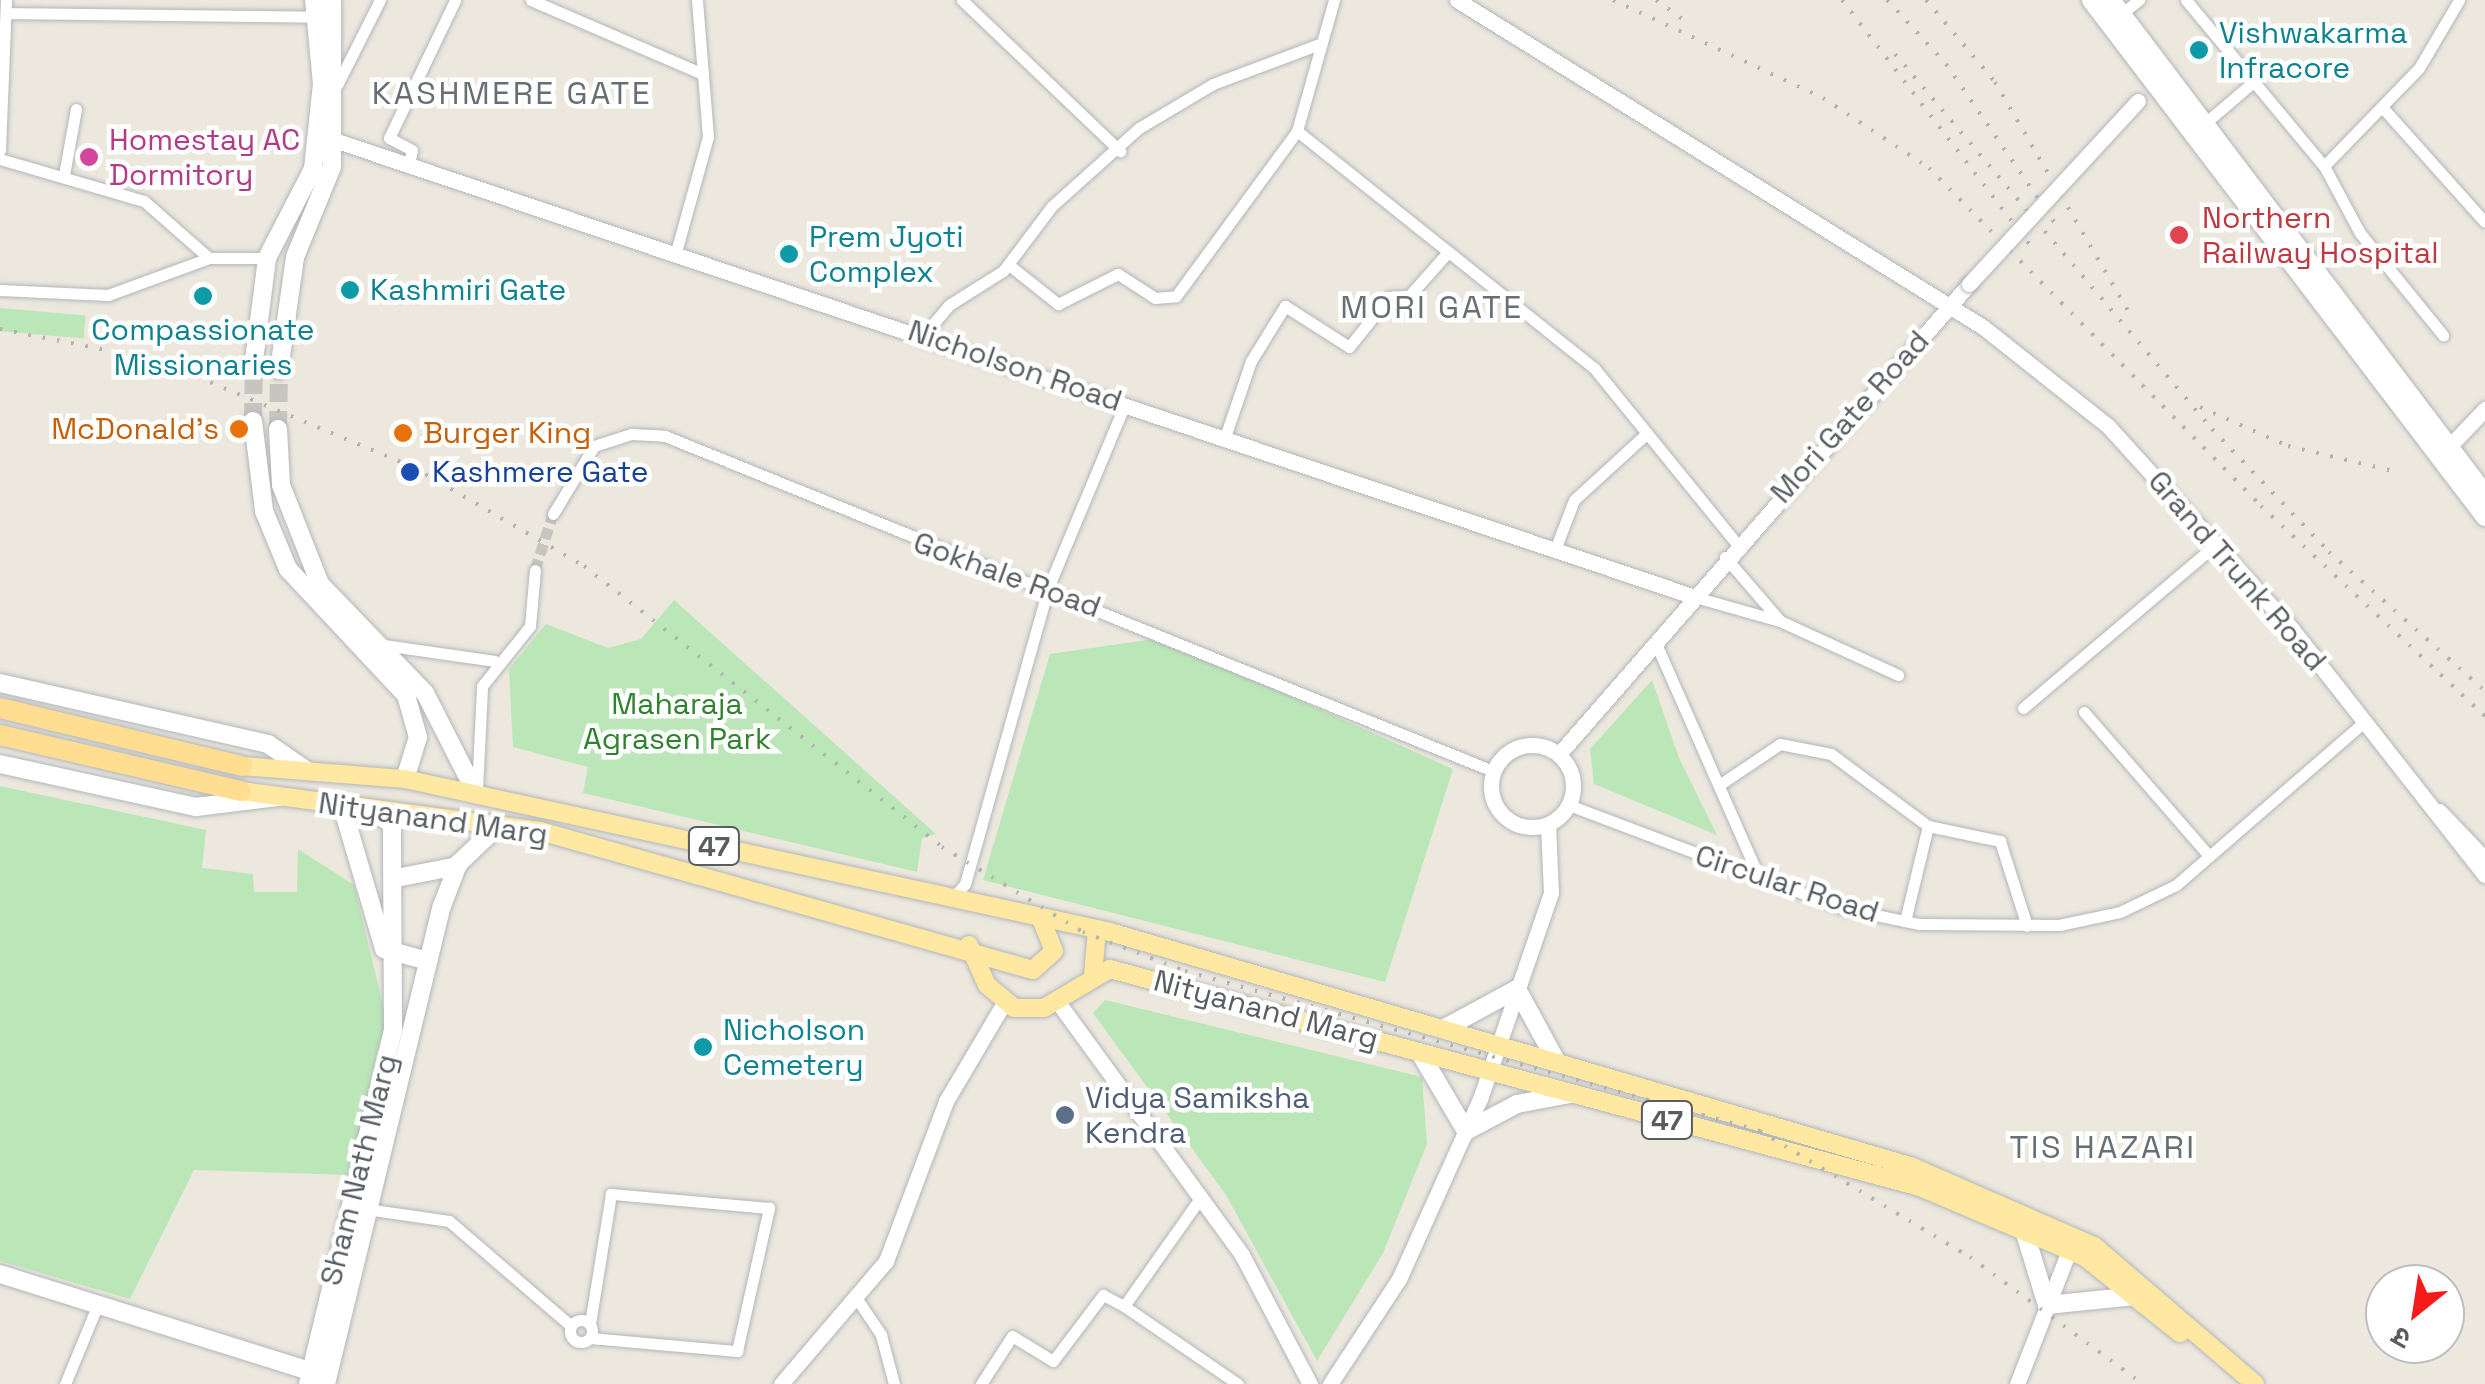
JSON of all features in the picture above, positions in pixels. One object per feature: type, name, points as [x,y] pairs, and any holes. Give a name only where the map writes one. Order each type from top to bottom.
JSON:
[{"type":"highway","points":[[0,708],[242,766]]},
{"type":"highway","points":[[0,735],[241,791]]},
{"type":"main road","points":[[279,370],[295,257],[323,204],[334,140],[337,85],[332,0]]},
{"type":"main road","points":[[2091,0],[2145,95],[2214,152],[2449,458],[2485,517]]},
{"type":"main road","points":[[2116,7],[2204,124],[2214,152]]},
{"type":"main road","points":[[254,360],[267,258],[313,169],[322,84],[314,8]]},
{"type":"main road","points":[[253,420],[264,512],[288,568],[406,695],[418,738],[405,778]]},
{"type":"main road","points":[[278,429],[281,486],[320,584],[384,644],[424,693],[477,795]]},
{"type":"main road","points":[[2449,458],[2485,494]]},
{"type":"main road","name":"Nityanand Marg","points":[[0,684],[268,744],[308,771]]},
{"type":"main road","name":"Nityanand Marg","points":[[0,764],[196,807],[280,797]]},
{"type":"main road","name":"Nityanand Marg","points":[[242,766],[405,778],[1097,929],[1214,967],[1499,1043],[1842,1146],[2072,1242],[2255,1384]]},
{"type":"main road","name":"Nityanand Marg","points":[[241,791],[498,825],[969,945],[1043,969],[1054,946],[1041,919]]},
{"type":"main road","points":[[342,806],[377,934],[394,954],[428,961]]},
{"type":"main road","name":"Sham Nath Marg","points":[[318,1379],[393,1030],[396,878],[392,824],[364,807]]},
{"type":"main road","points":[[396,878],[458,866],[498,825]]},
{"type":"main road","name":"Sham Nath Marg","points":[[318,1379],[366,1209],[428,961],[458,866]]},
{"type":"main road","points":[[969,945],[1004,1003],[1029,1010],[1057,1001],[1093,975],[1097,929]]},
{"type":"main road","points":[[1208,992],[1214,967]]},
{"type":"main road","name":"Nityanand Marg","points":[[1093,975],[1110,970],[1208,992],[1837,1164],[2072,1242],[2236,1384]]},
{"type":"main road","points":[[1444,1028],[1518,990],[1555,1059]]},
{"type":"main road","points":[[1420,1053],[1466,1131],[1518,1104],[1570,1094]]},
{"type":"main road","points":[[1810,1158],[1815,1138]]},
{"type":"main road","points":[[1837,1164],[1842,1146]]},
{"type":"main road","points":[[2023,1228],[2047,1304],[2135,1296]]},
{"type":"main road","points":[[0,1274],[318,1379]]},
{"type":"street","points":[[337,85],[380,0]]},
{"type":"street","points":[[409,165],[411,150],[388,138],[455,0]]},
{"type":"street","points":[[531,0],[703,74]]},
{"type":"street","points":[[676,252],[708,137],[697,0]]},
{"type":"street","points":[[962,0],[1120,151]]},
{"type":"street","points":[[1010,265],[1058,304],[1118,274],[1171,299],[1297,132],[1334,0]]},
{"type":"street","name":"Grand Trunk Road","points":[[1456,0],[1948,306],[2108,426],[2215,544],[2366,722],[2485,875]]},
{"type":"street","points":[[2116,7],[2139,0]]},
{"type":"street","points":[[2186,0],[2324,166],[2360,233],[2444,335]]},
{"type":"street","points":[[2324,166],[2424,62],[2459,0]]},
{"type":"street","points":[[0,150],[6,6],[314,8]]},
{"type":"street","points":[[923,336],[1010,265],[1052,206],[1120,151],[1139,128],[1212,84],[1322,44]]},
{"type":"street","name":"Mori Gate Road","points":[[1559,754],[1657,646],[1737,544],[1948,306],[2166,74]]},
{"type":"street","points":[[2204,124],[2252,83]]},
{"type":"street","points":[[2382,107],[2485,222]]},
{"type":"street","points":[[64,175],[76,109]]},
{"type":"street","points":[[1297,132],[1594,368],[1737,544]]},
{"type":"street","name":"Nicholson Road","points":[[334,140],[1556,547],[1695,597]]},
{"type":"street","points":[[0,159],[144,201],[209,258]]},
{"type":"street","points":[[1226,437],[1251,361],[1285,306],[1349,347],[1389,297],[1409,296],[1448,252]]},
{"type":"street","points":[[0,290],[108,295],[209,258],[267,258]]},
{"type":"street","points":[[951,900],[968,874],[1048,588],[1125,404]]},
{"type":"street","points":[[2449,458],[2485,409]]},
{"type":"street","points":[[2449,458],[2485,422]]},
{"type":"street","points":[[1556,547],[1574,500],[1647,433]]},
{"type":"street","name":"Gokhale Road","points":[[553,514],[594,446],[631,434],[665,436],[758,469],[862,523],[1048,588],[1493,771]]},
{"type":"street","points":[[2023,708],[2215,544]]},
{"type":"street","points":[[1725,558],[1780,621]]},
{"type":"street","points":[[477,795],[482,686],[495,661],[530,626],[534,570]]},
{"type":"street","points":[[1695,597],[1780,621],[1898,675]]},
{"type":"street","points":[[384,644],[495,661]]},
{"type":"street","points":[[1657,646],[1761,882]]},
{"type":"street","points":[[2084,712],[2209,856]]},
{"type":"street","name":"Circular Road","points":[[1569,805],[1761,882],[1905,921],[2027,926],[2120,912],[2209,856],[2366,722]]},
{"type":"street","points":[[1719,785],[1780,744],[1831,754],[1928,826],[2000,842],[2027,926]]},
{"type":"street","points":[[1522,746],[1559,754],[1573,778],[1569,805],[1548,824],[1504,816],[1493,771],[1522,746]]},
{"type":"street","points":[[2432,805],[2485,858]]},
{"type":"street","points":[[1330,1384],[1399,1278],[1490,1072],[1554,878],[1548,824]]},
{"type":"street","points":[[1905,921],[1928,826]]},
{"type":"street","points":[[1057,1001],[1202,1197],[1310,1384]]},
{"type":"street","points":[[781,1384],[859,1302],[886,1261],[946,1100],[1004,1003]]},
{"type":"street","points":[[366,1209],[449,1221],[571,1326],[577,1342],[590,1338],[736,1351],[770,1208],[611,1194],[590,1338]]},
{"type":"street","points":[[1124,1306],[1202,1197]]},
{"type":"street","points":[[2020,1383],[2072,1242]]},
{"type":"street","points":[[980,1384],[1012,1336],[1053,1361],[1102,1296],[1124,1306],[1238,1384]]},
{"type":"street","points":[[859,1302],[893,1378],[908,1384]]},
{"type":"street","points":[[65,1384],[98,1304]]},
{"type":"street","points":[[571,1326],[590,1324]]},
{"type":"green space","points":[[0,308],[86,315],[84,338],[0,331]]},
{"type":"green space","name":"Maharaja Agrasen Park","points":[[674,600],[936,834],[922,838],[917,872],[583,793],[588,767],[513,747],[509,669],[546,624],[608,648],[641,639]]},
{"type":"green space","points":[[1161,638],[1453,769],[1385,982],[983,880],[1050,654]]},
{"type":"green space","points":[[1652,680],[1679,758],[1717,835],[1594,784],[1590,749]]},
{"type":"green space","points":[[0,786],[206,830],[202,868],[253,874],[254,892],[297,892],[298,849],[354,885],[387,1021],[350,1175],[194,1170],[130,1299],[0,1261]]},
{"type":"green space","points":[[1105,1000],[1422,1077],[1427,1144],[1383,1253],[1317,1361],[1226,1195],[1093,1013]]},
{"type":"tunnel","points":[[253,421],[254,360]]},
{"type":"tunnel","points":[[278,429],[279,370]]},
{"type":"tunnel","points":[[535,570],[553,514]]},
{"type":"railway","points":[[1613,0],[1823,98],[1929,168],[2261,506],[2485,716]]},
{"type":"railway","points":[[1656,0],[1691,25]]},
{"type":"railway","points":[[1842,0],[2034,250]]},
{"type":"railway","points":[[1887,0],[1946,64],[2055,223]]},
{"type":"railway","points":[[1926,0],[1995,82],[2129,312]]},
{"type":"railway","points":[[1895,54],[2212,429],[2329,552],[2485,691]]},
{"type":"railway","points":[[0,329],[157,360],[413,467],[584,566],[942,847],[1083,932],[1185,971],[1760,1131],[1970,1257],[2143,1384]]},
{"type":"railway","points":[[2200,407],[2288,446],[2393,471]]},
{"type":"place","name":"Vishwakarma Infracore","points":[[2199,50]]},
{"type":"place","name":"Homestay AC Dormitory","points":[[89,157]]},
{"type":"place","name":"Northern Railway Hospital","points":[[2179,235]]},
{"type":"place","name":"Prem Jyoti Complex","points":[[789,254]]},
{"type":"place","name":"Kashmiri Gate","points":[[350,290]]},
{"type":"place","name":"Compassionate Missionaries","points":[[203,296]]},
{"type":"place","name":"McDonald's","points":[[239,429]]},
{"type":"place","name":"Burger King","points":[[403,433]]},
{"type":"place","name":"Kashmere Gate","points":[[410,472]]},
{"type":"place","name":"Nicholson Cemetery","points":[[703,1047]]},
{"type":"place","name":"Vidya Samiksha Kendra","points":[[1065,1115]]},
{"type":"district","name":"KASHMERE GATE","points":[[512,93]]},
{"type":"district","name":"MORI GATE","points":[[1432,307]]},
{"type":"district","name":"TIS HAZARI","points":[[2103,1147]]}]
